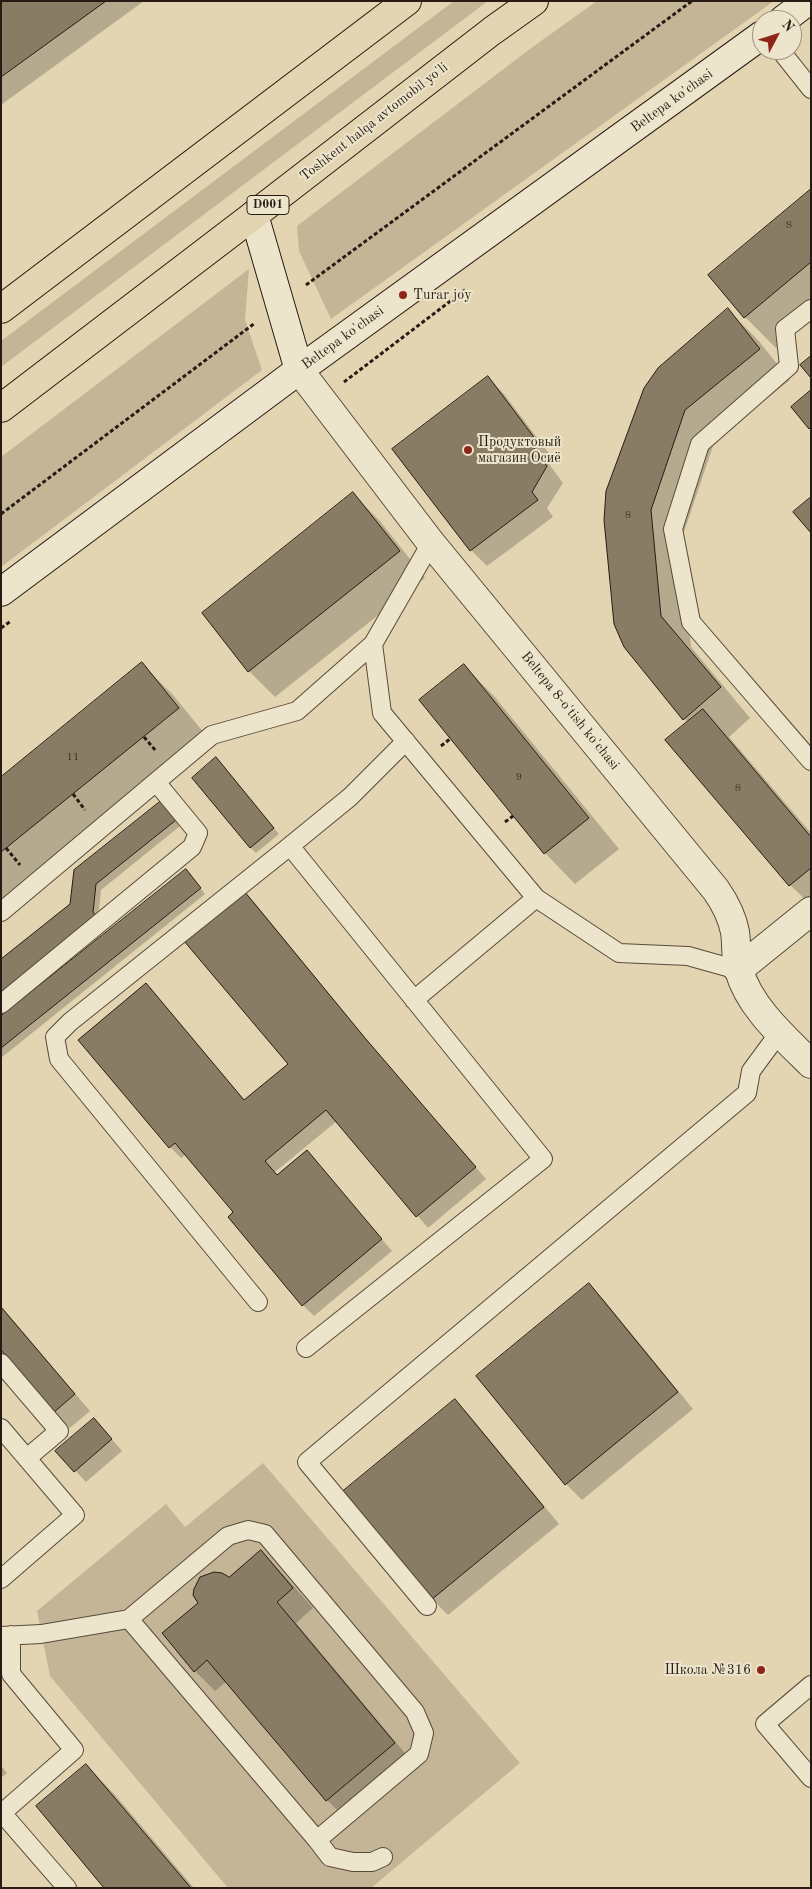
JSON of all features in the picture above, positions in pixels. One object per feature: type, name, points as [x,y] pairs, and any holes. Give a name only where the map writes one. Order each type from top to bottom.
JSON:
[{"type":"highway","points":[[4,303],[407,1]]},
{"type":"highway","name":"Toshkent halqa avtomobil yo'li","points":[[1,408],[484,36],[534,1]]},
{"type":"street","points":[[796,10],[808,1]]},
{"type":"street","name":"Beltepa ko'chasi","points":[[1,592],[299,370],[752,42]]},
{"type":"street","points":[[254,215],[299,370]]},
{"type":"street","name":"Beltepa 8-o'tish ko'chasi","points":[[299,370],[432,543],[716,890],[728,907],[735,931],[738,970],[748,994],[779,1033],[811,1064]]},
{"type":"street","points":[[738,970],[811,911]]},
{"type":"lane","points":[[788,60],[811,89]]},
{"type":"lane","points":[[811,308],[784,329],[789,366],[700,444],[672,529],[691,622],[811,761]]},
{"type":"lane","points":[[1,912],[212,734],[297,711],[373,644],[432,543]]},
{"type":"lane","points":[[373,644],[382,712],[536,898],[619,953],[688,956],[738,970]]},
{"type":"lane","points":[[258,1302],[59,1059],[54,1037],[70,1022],[350,797],[406,741]]},
{"type":"lane","points":[[1,1004],[192,848],[198,833],[156,782]]},
{"type":"lane","points":[[290,846],[543,1159],[306,1348]]},
{"type":"lane","points":[[414,1000],[536,898]]},
{"type":"lane","points":[[426,1606],[307,1462],[746,1093],[751,1071],[779,1033]]},
{"type":"lane","points":[[1,1363],[59,1431],[27,1458]]},
{"type":"lane","points":[[1,1428],[75,1515],[1,1579]]},
{"type":"lane","points":[[67,1888],[2,1813],[74,1750],[11,1674],[6,1636],[41,1634],[129,1618],[228,1536],[248,1530],[264,1534],[415,1712],[424,1733],[419,1754],[317,1840]]},
{"type":"lane","points":[[129,1618],[330,1857],[354,1862],[372,1862],[383,1857]]},
{"type":"lane","points":[[811,1685],[765,1724],[811,1778]]},
{"type":"path","points":[[312,281],[692,1]]},
{"type":"path","points":[[1,514],[248,328]]},
{"type":"shaded area","points":[[454,1],[488,1],[1,367],[1,341]]},
{"type":"shaded area","points":[[597,1],[774,1],[761,10],[752,10],[752,17],[331,319],[299,251],[297,226],[534,46]]},
{"type":"shaded area","points":[[249,269],[245,320],[262,370],[1,567],[1,457]]},
{"type":"shaded area","points":[[263,1463],[520,1763],[371,1888],[228,1888],[50,1676],[37,1611],[166,1504],[185,1527]]},
{"type":"building","points":[[1,1],[106,1],[1,77]]},
{"type":"building","points":[[811,189],[811,262],[744,318],[708,275]]},
{"type":"building","points":[[728,308],[760,349],[685,410],[651,510],[661,616],[721,687],[683,720],[624,647],[614,624],[604,520],[606,491],[644,388],[658,368]]},
{"type":"building","points":[[811,356],[811,378],[800,365]]},
{"type":"building","points":[[488,376],[539,444],[534,448],[547,466],[532,492],[538,500],[470,551],[392,449]]},
{"type":"building","points":[[811,390],[811,427],[809,429],[791,407]]},
{"type":"building","points":[[353,492],[400,551],[248,672],[202,613]]},
{"type":"building","points":[[811,497],[811,533],[793,512]]},
{"type":"building","points":[[142,662],[179,708],[1,852],[1,777]]},
{"type":"building","points":[[464,664],[589,818],[544,854],[419,700]]},
{"type":"building","points":[[703,709],[811,837],[811,868],[789,886],[665,740]]},
{"type":"building","points":[[216,757],[274,828],[250,848],[192,778]]},
{"type":"building","points":[[161,801],[176,820],[96,884],[93,912],[96,916],[1,992],[1,959],[70,904],[74,870]]},
{"type":"building","points":[[186,869],[201,888],[1,1048],[1,1016]]},
{"type":"building","points":[[244,891],[365,1038],[476,1167],[416,1217],[326,1110],[265,1161],[277,1175],[307,1150],[382,1239],[302,1306],[228,1217],[233,1212],[175,1143],[169,1148],[78,1040],[146,983],[244,1100],[288,1064],[184,941]]},
{"type":"building","points":[[589,1283],[678,1392],[565,1485],[476,1376]]},
{"type":"building","points":[[1,1307],[75,1394],[53,1413],[1,1350]]},
{"type":"building","points":[[455,1399],[544,1507],[431,1600],[342,1492]]},
{"type":"building","points":[[94,1418],[112,1439],[74,1472],[55,1451]]},
{"type":"building","points":[[261,1550],[293,1588],[277,1602],[395,1743],[326,1801],[207,1660],[194,1672],[162,1633],[198,1603],[193,1595],[200,1577],[214,1572],[222,1573],[229,1577]]},
{"type":"building","points":[[86,1764],[191,1888],[104,1888],[36,1806]]},
{"type":"place","name":"Turar joy","points":[[403,295]]},
{"type":"place","name":"Продуктовый магазин Осиё","points":[[468,450]]},
{"type":"place","name":"Школа №316","points":[[761,1670]]}]
